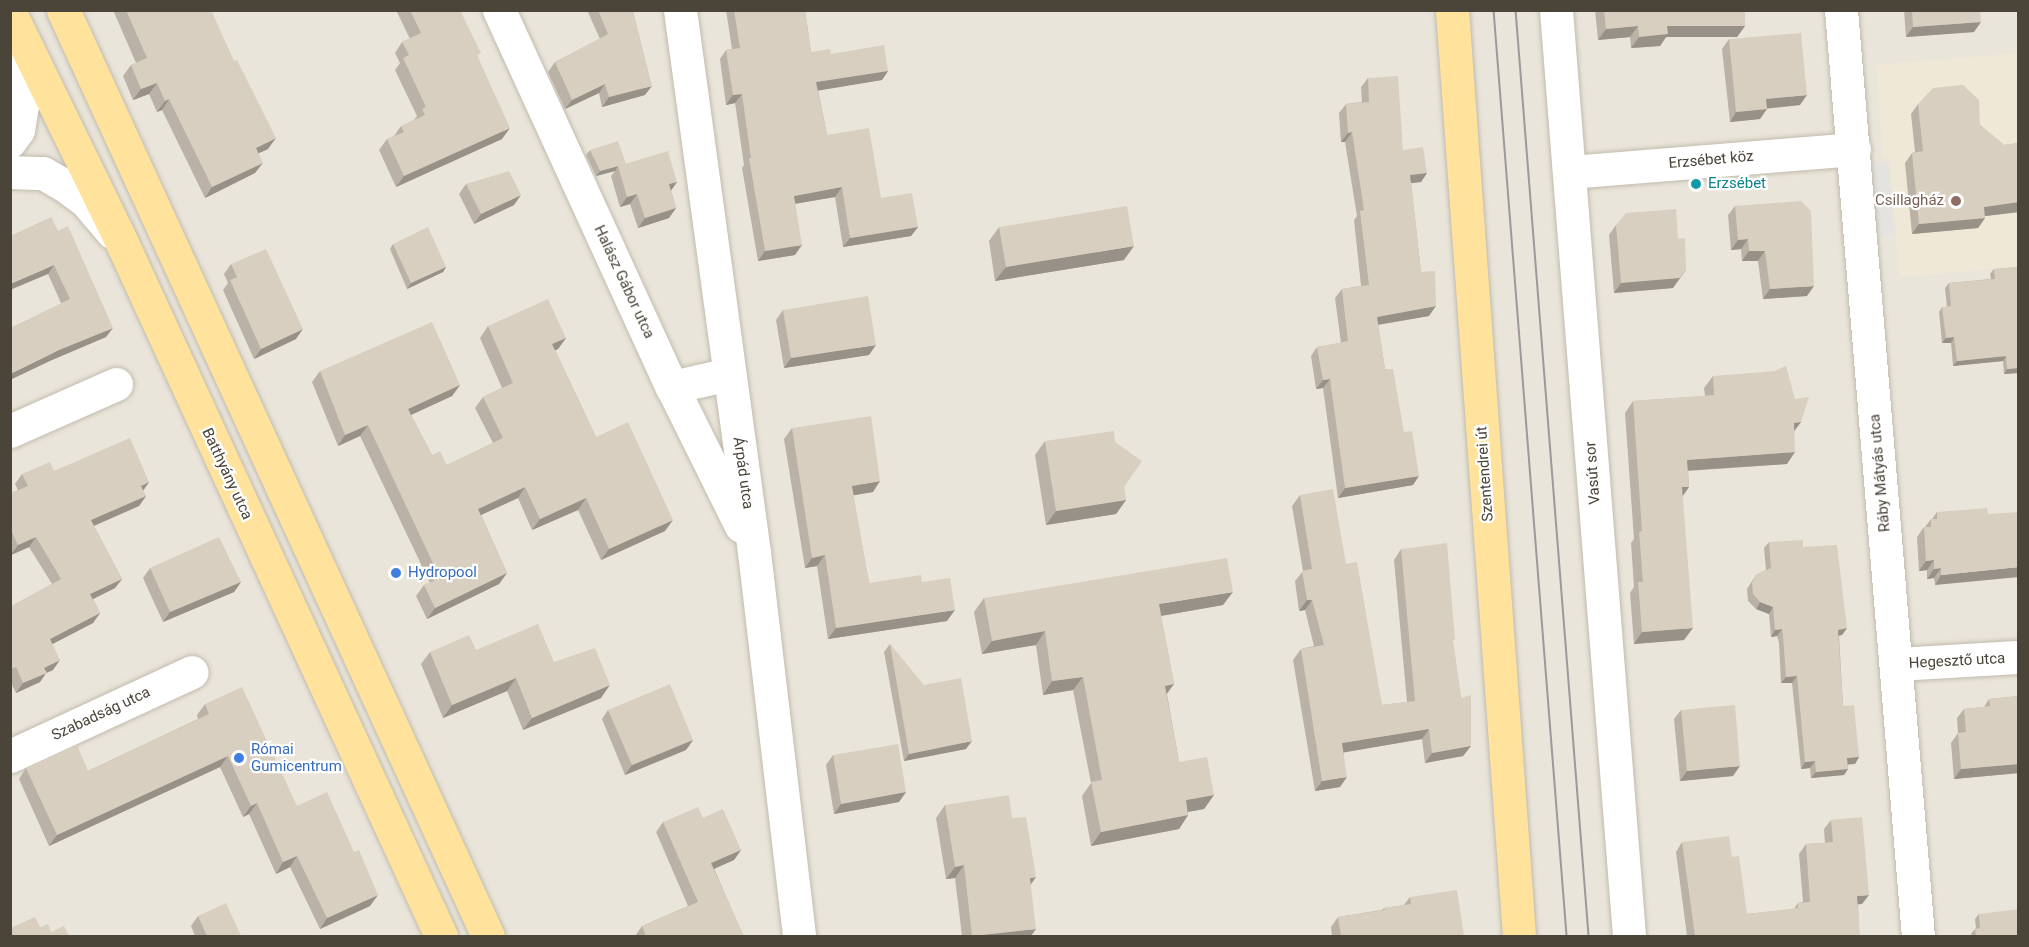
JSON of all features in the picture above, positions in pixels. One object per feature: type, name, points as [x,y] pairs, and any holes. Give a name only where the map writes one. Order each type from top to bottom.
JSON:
[{"type":"main road","points":[[63,10],[488,936]]},
{"type":"main road","name":"Szentendrei út","points":[[1452,10],[1519,936]]},
{"type":"main road","name":"Batthyány utca","points":[[10,13],[122,243],[441,936]]},
{"type":"street","name":"Halász Gábor utca","points":[[499,10],[672,387],[754,552]]},
{"type":"street","name":"Árpád utca","points":[[680,10],[754,552],[799,936]]},
{"type":"street","name":"Vasút sor","points":[[1556,10],[1629,936]]},
{"type":"street","name":"Ráby Mátyás utca","points":[[1841,10],[1918,936]]},
{"type":"street","points":[[10,59],[22,105],[18,130],[10,141]]},
{"type":"street","name":"Erzsébet köz","points":[[1569,172],[1854,148]]},
{"type":"street","points":[[10,172],[43,173],[63,185],[85,200],[122,243]]},
{"type":"street","points":[[672,387],[729,374]]},
{"type":"street","points":[[10,431],[116,384]]},
{"type":"street","name":"Hegesztő utca","points":[[1896,664],[2019,657]]},
{"type":"street","name":"Szabadság utca","points":[[10,756],[192,672]]},
{"type":"shaded area","points":[[11,11],[2018,11],[2018,936],[11,936]]},
{"type":"shaded area","name":"Csillagház","points":[[2018,53],[2018,267],[1899,277],[1890,158],[1883,159],[1876,65]]},
{"type":"shaded area","points":[[1888,163],[1894,234],[1876,236],[1870,164]]},
{"type":"building","points":[[126,10],[211,10],[234,61],[237,60],[276,138],[256,148],[263,163],[212,187],[169,99],[165,101],[157,83],[141,89],[131,65],[147,58]]},
{"type":"building","points":[[410,10],[460,10],[481,53],[477,55],[510,128],[404,176],[387,139],[404,132],[401,126],[425,115],[422,109],[426,107],[403,58],[409,55],[402,42],[421,33]]},
{"type":"building","points":[[598,10],[633,10],[652,86],[609,97],[605,84],[572,100],[555,62],[608,34]]},
{"type":"building","points":[[734,10],[805,10],[811,52],[830,49],[831,54],[884,45],[888,71],[816,82],[827,135],[869,128],[881,198],[912,193],[918,227],[850,238],[842,187],[794,196],[802,245],[765,251],[749,158],[751,158],[742,94],[733,95],[726,50],[740,48]]},
{"type":"building","points":[[1604,10],[1745,10],[1745,26],[1667,26],[1668,34],[1639,37],[1638,26],[1606,29]]},
{"type":"building","points":[[1912,10],[1980,10],[1981,22],[1913,27]]},
{"type":"building","points":[[1801,33],[1807,95],[1766,99],[1767,109],[1736,112],[1729,39]]},
{"type":"building","points":[[1398,76],[1403,150],[1423,147],[1427,173],[1410,175],[1421,272],[1435,271],[1436,306],[1377,317],[1385,369],[1393,369],[1404,432],[1412,431],[1419,476],[1345,488],[1330,379],[1323,380],[1317,347],[1348,341],[1342,289],[1369,285],[1360,211],[1364,210],[1352,132],[1348,133],[1346,104],[1369,102],[1368,78]]},
{"type":"building","points":[[1963,85],[1979,100],[1980,125],[2004,145],[2019,143],[2019,202],[1984,207],[1985,218],[1919,224],[1912,153],[1923,151],[1918,104],[1933,88]]},
{"type":"building","points":[[618,141],[626,164],[600,171],[590,150]]},
{"type":"building","points":[[668,151],[677,182],[669,184],[676,208],[645,218],[637,194],[627,197],[618,166]]},
{"type":"building","points":[[509,171],[521,195],[481,214],[466,184]]},
{"type":"building","points":[[1801,201],[1811,211],[1814,286],[1770,289],[1765,251],[1749,251],[1748,239],[1738,240],[1735,206]]},
{"type":"building","points":[[1127,206],[1134,246],[1006,267],[999,227]]},
{"type":"building","points":[[1676,209],[1678,239],[1685,238],[1686,270],[1680,278],[1621,283],[1616,225],[1626,213]]},
{"type":"building","points":[[51,217],[58,231],[68,226],[113,328],[59,350],[10,374],[10,328],[70,299],[54,265],[10,284],[10,236]]},
{"type":"building","points":[[428,227],[446,267],[411,283],[393,244]]},
{"type":"building","points":[[266,249],[303,329],[261,349],[230,280],[237,277],[231,264]]},
{"type":"building","points":[[2019,267],[2019,368],[2007,369],[2006,356],[1957,361],[1954,337],[1946,338],[1942,307],[1951,306],[1949,283],[1995,279],[1994,269]]},
{"type":"building","points":[[868,296],[876,345],[791,358],[783,310]]},
{"type":"building","points":[[548,299],[566,338],[552,344],[596,437],[628,422],[673,520],[609,549],[586,498],[540,519],[525,487],[478,509],[507,573],[435,608],[424,585],[440,578],[368,425],[345,435],[320,371],[432,322],[460,385],[408,409],[432,455],[440,451],[447,465],[503,438],[483,397],[513,383],[488,326]]},
{"type":"building","points":[[1786,366],[1795,399],[1809,397],[1801,422],[1794,423],[1795,452],[1687,460],[1689,487],[1682,487],[1693,628],[1642,632],[1638,582],[1643,582],[1639,532],[1642,531],[1633,401],[1714,395],[1713,376],[1775,371]]},
{"type":"building","points":[[871,416],[880,481],[852,486],[869,583],[921,575],[922,582],[950,578],[955,610],[836,628],[825,555],[812,558],[792,428]]},
{"type":"building","points":[[1114,431],[1115,442],[1142,461],[1124,487],[1126,500],[1056,511],[1045,441]]},
{"type":"building","points":[[130,438],[149,482],[141,486],[146,496],[91,520],[122,579],[90,594],[100,613],[50,639],[60,660],[44,668],[47,673],[23,683],[16,667],[10,669],[10,607],[61,579],[36,537],[18,545],[10,528],[10,494],[28,486],[22,474],[50,462],[54,471]]},
{"type":"building","points":[[1333,489],[1346,564],[1357,562],[1382,705],[1415,701],[1401,549],[1447,543],[1455,640],[1453,640],[1461,698],[1471,695],[1471,746],[1432,753],[1429,729],[1342,743],[1347,777],[1322,781],[1301,649],[1324,645],[1312,600],[1307,600],[1302,571],[1312,569],[1300,495]]},
{"type":"building","points":[[1987,508],[1988,514],[2019,512],[2019,567],[1941,575],[1941,568],[1934,569],[1934,560],[1926,561],[1924,527],[1931,527],[1931,519],[1937,519],[1937,512]]},
{"type":"building","points":[[219,537],[241,582],[170,612],[150,568]]},
{"type":"building","points":[[1803,540],[1803,547],[1837,545],[1847,628],[1838,630],[1843,706],[1854,705],[1859,757],[1847,758],[1848,769],[1816,772],[1815,761],[1805,762],[1797,676],[1786,677],[1782,629],[1775,630],[1773,607],[1760,602],[1753,594],[1752,583],[1756,575],[1771,568],[1769,542]]},
{"type":"building","points":[[1227,558],[1233,592],[1159,604],[1174,684],[1165,686],[1179,762],[1207,757],[1214,795],[1186,800],[1188,815],[1101,832],[1091,782],[1102,780],[1083,677],[1052,681],[1045,631],[992,641],[984,598]]},
{"type":"building","points":[[538,624],[554,662],[595,648],[610,685],[532,718],[516,678],[452,705],[430,652],[469,635],[476,650]]},
{"type":"building","points":[[890,644],[924,685],[961,678],[972,741],[909,754]]},
{"type":"building","points":[[670,684],[693,740],[632,765],[608,710]]},
{"type":"building","points":[[242,687],[297,806],[327,792],[354,852],[359,850],[378,895],[327,918],[297,856],[283,862],[257,803],[251,806],[228,756],[57,835],[26,768],[77,745],[88,771],[209,714],[205,704]]},
{"type":"building","points":[[2019,696],[2019,764],[1961,769],[1958,733],[1966,732],[1964,709],[1990,706],[1989,699]]},
{"type":"building","points":[[1735,705],[1740,766],[1687,771],[1681,710]]},
{"type":"building","points":[[898,744],[906,792],[841,804],[833,755]]},
{"type":"building","points":[[1009,795],[1012,818],[1026,817],[1036,877],[1030,878],[1036,929],[972,936],[964,865],[955,867],[945,805]]},
{"type":"building","points":[[698,807],[703,818],[723,809],[741,850],[711,863],[744,936],[646,936],[642,926],[698,902],[663,822]]},
{"type":"building","points":[[1862,817],[1869,895],[1857,896],[1860,936],[1695,936],[1682,842],[1729,836],[1732,857],[1739,856],[1747,914],[1798,908],[1798,903],[1810,902],[1806,844],[1833,842],[1831,820]]},
{"type":"building","points":[[1457,890],[1464,936],[1341,936],[1338,917],[1411,904],[1410,897]]},
{"type":"building","points":[[226,903],[241,936],[207,936],[198,916]]},
{"type":"building","points":[[2019,909],[2019,936],[1976,936],[1975,929],[1980,928],[1979,914]]},
{"type":"building","points":[[35,917],[40,927],[48,924],[51,932],[64,926],[69,936],[10,936],[10,928]]},
{"type":"tram line","points":[[1494,10],[1567,936]]},
{"type":"tram line","points":[[1516,10],[1589,936]]},
{"type":"place","name":"Erzsébet","points":[[1696,184]]},
{"type":"place","name":"Csillagház","points":[[1956,201]]},
{"type":"place","name":"Hydropool","points":[[396,573]]},
{"type":"place","name":"Római Gumicentrum","points":[[239,758]]}]
